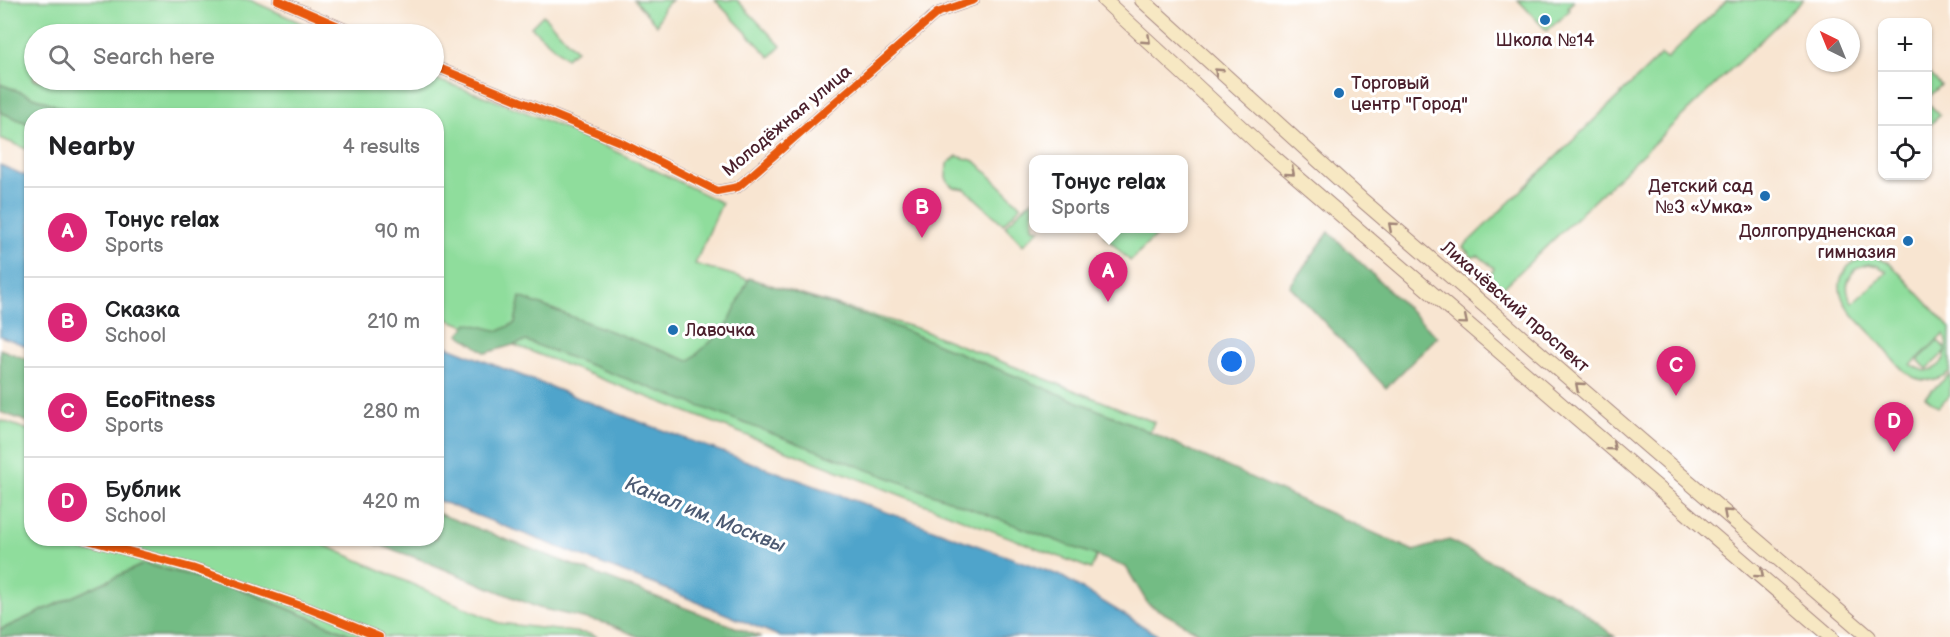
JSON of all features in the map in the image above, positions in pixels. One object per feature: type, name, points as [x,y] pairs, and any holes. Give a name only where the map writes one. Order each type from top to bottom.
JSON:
[{"type":"main road","points":[[1104,0],[1261,146],[1831,637]]},
{"type":"main road","name":"Лихачёвский проспект","points":[[1142,0],[1361,200],[1869,637]]},
{"type":"street","points":[[278,0],[334,24]]},
{"type":"street","name":"Молодёжная улица","points":[[444,70],[620,141],[717,191],[728,190],[738,187],[928,20],[955,0]]},
{"type":"street","name":"Молодёжная улица","points":[[947,8],[974,0]]},
{"type":"street","points":[[110,546],[192,568],[310,609],[379,637]]},
{"type":"green space","points":[[0,0],[250,0],[304,24],[24,24],[24,90],[444,90],[444,83],[508,105],[580,135],[722,203],[695,264],[919,329],[1154,422],[1091,569],[444,318],[444,108],[24,108],[24,148],[0,138]]},
{"type":"green space","points":[[634,0],[672,0],[663,8],[657,25]]},
{"type":"green space","points":[[715,0],[737,0],[781,46],[770,57]]},
{"type":"green space","name":"Школа №14","points":[[1518,0],[1574,1],[1568,7],[1570,10],[1547,31]]},
{"type":"green space","points":[[1727,0],[1803,0],[1501,290],[1489,278],[1494,268],[1479,256],[1472,257],[1463,247],[1661,55],[1666,59]]},
{"type":"green space","points":[[543,15],[576,50],[566,58],[531,27]]},
{"type":"green space","points":[[1932,76],[1941,85],[1932,94]]},
{"type":"green space","points":[[0,84],[63,108],[24,108],[24,122],[0,112]]},
{"type":"green space","points":[[1932,107],[1940,115],[1932,123]]},
{"type":"green space","points":[[957,156],[975,161],[1021,206],[1003,224],[965,189],[953,187],[948,182],[947,164]]},
{"type":"green space","points":[[1029,203],[1029,233],[1036,233],[1023,245],[1005,226]]},
{"type":"green space","points":[[1329,232],[1437,337],[1386,388],[1290,286]]},
{"type":"green space","points":[[1106,233],[1159,233],[1130,261],[1104,235]]},
{"type":"green space","points":[[1871,256],[1890,263],[1950,328],[1950,371],[1946,374],[1929,380],[1910,375],[1857,319],[1844,301],[1840,292],[1840,282],[1844,272],[1856,261]],"holes":[[[1868,264],[1878,266],[1887,272],[1853,303],[1849,297],[1847,285],[1849,279],[1861,266]],[[1944,334],[1946,352],[1937,367],[1925,371],[1911,365]]]},
{"type":"green space","points":[[749,278],[884,322],[1132,424],[1414,551],[1449,540],[1570,602],[1615,637],[1206,637],[1148,604],[1126,567],[526,341],[486,353],[459,334],[468,323],[499,331],[515,323],[520,297],[689,361],[726,328]]},
{"type":"green space","points":[[1938,341],[1947,350],[1927,369],[1918,360]]},
{"type":"green space","points":[[0,349],[24,358],[24,421],[0,412]]},
{"type":"green space","points":[[1950,374],[1950,396],[1938,407],[1925,397]]},
{"type":"green space","points":[[0,420],[24,429],[24,546],[327,546],[499,623],[590,634],[598,637],[357,637],[233,586],[144,564],[0,630]]},
{"type":"green space","points":[[444,516],[761,637],[639,637],[609,624],[539,608],[382,546],[444,546]]},
{"type":"green space","points":[[144,564],[232,586],[357,637],[0,637],[0,630]]},
{"type":"water","points":[[0,165],[24,175],[24,345],[0,336]]},
{"type":"water","name":"Канал им. Москвы","points":[[444,345],[632,419],[1061,576],[1161,637],[781,637],[656,585],[444,503]]},
{"type":"cycle path","points":[[278,0],[334,24]]},
{"type":"cycle path","points":[[444,70],[620,142],[717,191],[738,187],[937,13],[974,0]]},
{"type":"cycle path","points":[[110,546],[192,568],[310,609],[379,637]]},
{"type":"place","name":"Школа №14","points":[[1545,20]]},
{"type":"place","name":"Торговый центр \"Город\"","points":[[1339,93]]},
{"type":"place","name":"Детский сад №3 «Умка»","points":[[1765,196]]},
{"type":"place","name":"Сказка","points":[[922,238]]},
{"type":"place","name":"Долгопрудненская гимназия","points":[[1908,241]]},
{"type":"place","name":"Тонус relax","points":[[1108,302]]},
{"type":"place","name":"Лавочка","points":[[673,330]]},
{"type":"place","name":"EcoFitness","points":[[1676,396]]},
{"type":"place","name":"Бублик","points":[[1894,452]]}]
